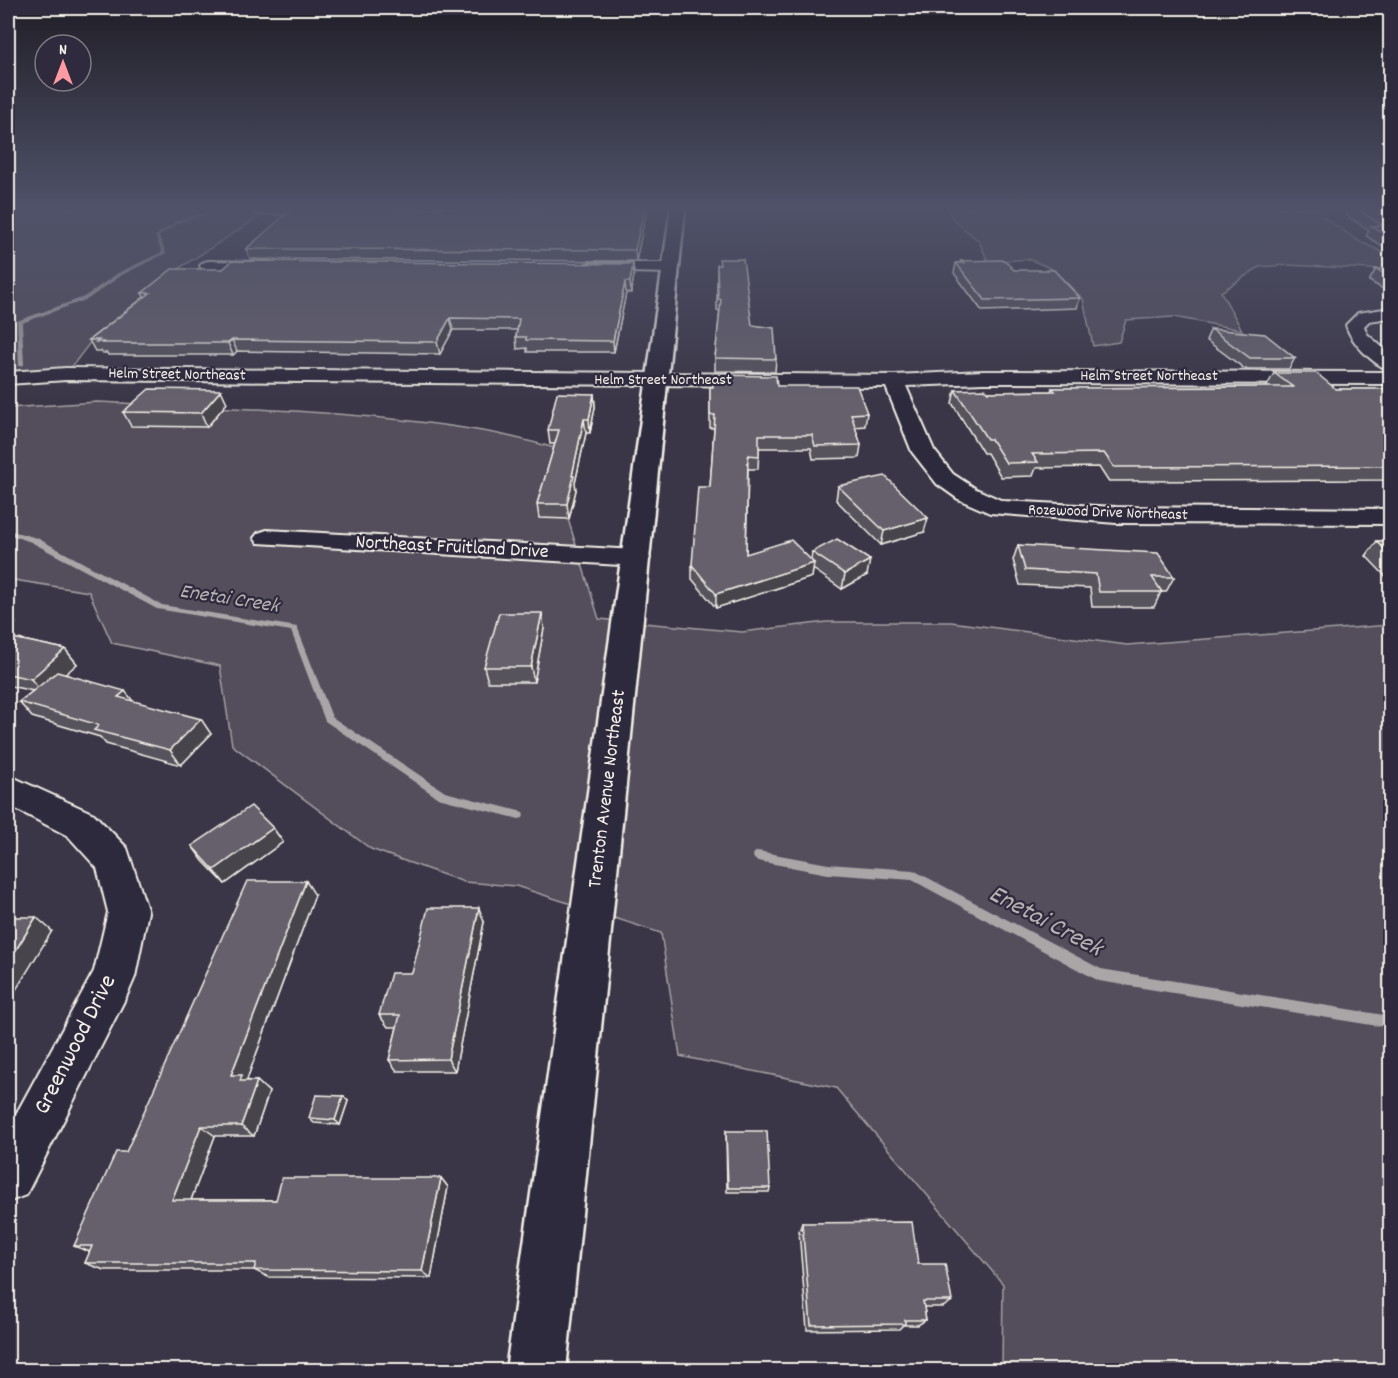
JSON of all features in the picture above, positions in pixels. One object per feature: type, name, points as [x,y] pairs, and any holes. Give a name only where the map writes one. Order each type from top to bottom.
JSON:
[{"type":"main road","name":"Trenton Avenue Northeast","points":[[536,1371],[670,272]]},
{"type":"street","points":[[1390,313],[1364,317],[1355,325],[1358,336],[1390,364]]},
{"type":"street","name":"Helm Street Northeast","points":[[8,378],[66,374],[894,381],[1005,377],[1390,378]]},
{"type":"street","name":"Rozewood Drive Northeast","points":[[894,381],[924,452],[945,478],[967,494],[999,508],[1116,515],[1390,518]]},
{"type":"street","name":"Northeast Fruitland Drive","points":[[267,538],[637,558]]},
{"type":"street","name":"Greenwood Drive","points":[[8,789],[81,825],[88,832],[114,860],[128,912],[114,977],[8,1177]]},
{"type":"shaded area","points":[[8,272],[175,272],[92,340],[66,374],[8,376]]},
{"type":"shaded area","points":[[1055,272],[1251,272],[1221,292],[1242,330],[1174,317],[1126,320],[1119,342],[1093,346],[1083,299]]},
{"type":"shaded area","points":[[97,402],[386,418],[492,433],[562,450],[558,487],[599,619],[742,632],[827,622],[951,622],[1127,645],[1390,625],[1390,1370],[1002,1370],[1003,1284],[836,1088],[680,1056],[661,933],[516,886],[464,882],[371,849],[232,745],[220,666],[112,643],[89,592],[8,579],[8,408]]},
{"type":"building","points":[[168,272],[632,272],[630,282],[625,282],[613,341],[526,340],[526,337],[516,337],[519,319],[450,318],[437,342],[232,340],[228,343],[102,343],[96,342],[99,340],[89,340],[150,293],[142,293]]},
{"type":"building","points":[[717,272],[745,272],[752,325],[774,328],[776,359],[715,358],[721,299],[718,299]]},
{"type":"building","points":[[963,272],[1056,272],[1080,298],[985,300]]},
{"type":"building","points":[[1211,329],[1265,334],[1295,358],[1250,358]]},
{"type":"building","points":[[1274,373],[1316,373],[1336,389],[1390,389],[1390,466],[1114,467],[1104,453],[1032,454],[1038,462],[1006,463],[991,439],[987,439],[955,390],[985,389],[988,392],[1055,391],[1052,388],[1293,387]]},
{"type":"building","points":[[714,375],[776,376],[777,386],[857,386],[867,413],[851,414],[861,445],[815,446],[812,435],[759,435],[759,456],[748,455],[746,554],[791,540],[814,563],[716,594],[692,565],[698,487],[710,487],[715,415],[710,415],[710,387],[713,387]]},
{"type":"building","points":[[149,389],[221,390],[201,413],[123,412]]},
{"type":"building","points":[[557,393],[594,394],[589,419],[584,419],[567,504],[537,504],[559,430],[548,430]]},
{"type":"building","points":[[885,476],[928,518],[884,531],[838,486]]},
{"type":"building","points":[[837,539],[870,560],[845,574],[812,552]]},
{"type":"building","points":[[1377,541],[1390,541],[1390,555]]},
{"type":"building","points":[[1018,545],[1158,553],[1174,577],[1152,577],[1162,592],[1099,592],[1096,574],[1025,570]]},
{"type":"building","points":[[499,613],[542,613],[531,667],[484,667]]},
{"type":"building","points":[[8,637],[65,649],[31,679],[8,674]]},
{"type":"building","points":[[57,672],[125,691],[118,697],[201,719],[170,750],[94,730],[99,725],[19,702]]},
{"type":"building","points":[[251,806],[273,828],[214,870],[192,846]]},
{"type":"building","points":[[247,881],[306,881],[231,1075],[242,1075],[240,1081],[257,1081],[241,1126],[201,1126],[172,1200],[276,1200],[282,1178],[441,1178],[422,1271],[254,1270],[256,1263],[85,1263],[92,1246],[74,1246],[116,1152],[126,1152]]},
{"type":"building","points":[[428,908],[479,908],[448,1059],[389,1060],[400,1015],[379,1015],[391,973],[412,973]]},
{"type":"building","points":[[8,917],[36,917],[8,963]]},
{"type":"building","points":[[316,1095],[343,1096],[335,1120],[309,1118]]},
{"type":"building","points":[[726,1131],[767,1131],[770,1188],[728,1188]]},
{"type":"building","points":[[912,1222],[918,1264],[945,1264],[952,1301],[923,1301],[926,1320],[905,1320],[905,1324],[811,1325],[802,1223]]},
{"type":"waterway","name":"Enetai Creek","points":[[21,365],[19,322],[86,298],[123,272]]},
{"type":"waterway","name":"Enetai Creek","points":[[8,532],[34,540],[160,607],[294,629],[328,719],[442,795],[519,815]]},
{"type":"waterway","name":"Enetai Creek","points":[[758,856],[828,869],[913,875],[1099,975],[1390,1022]]}]
